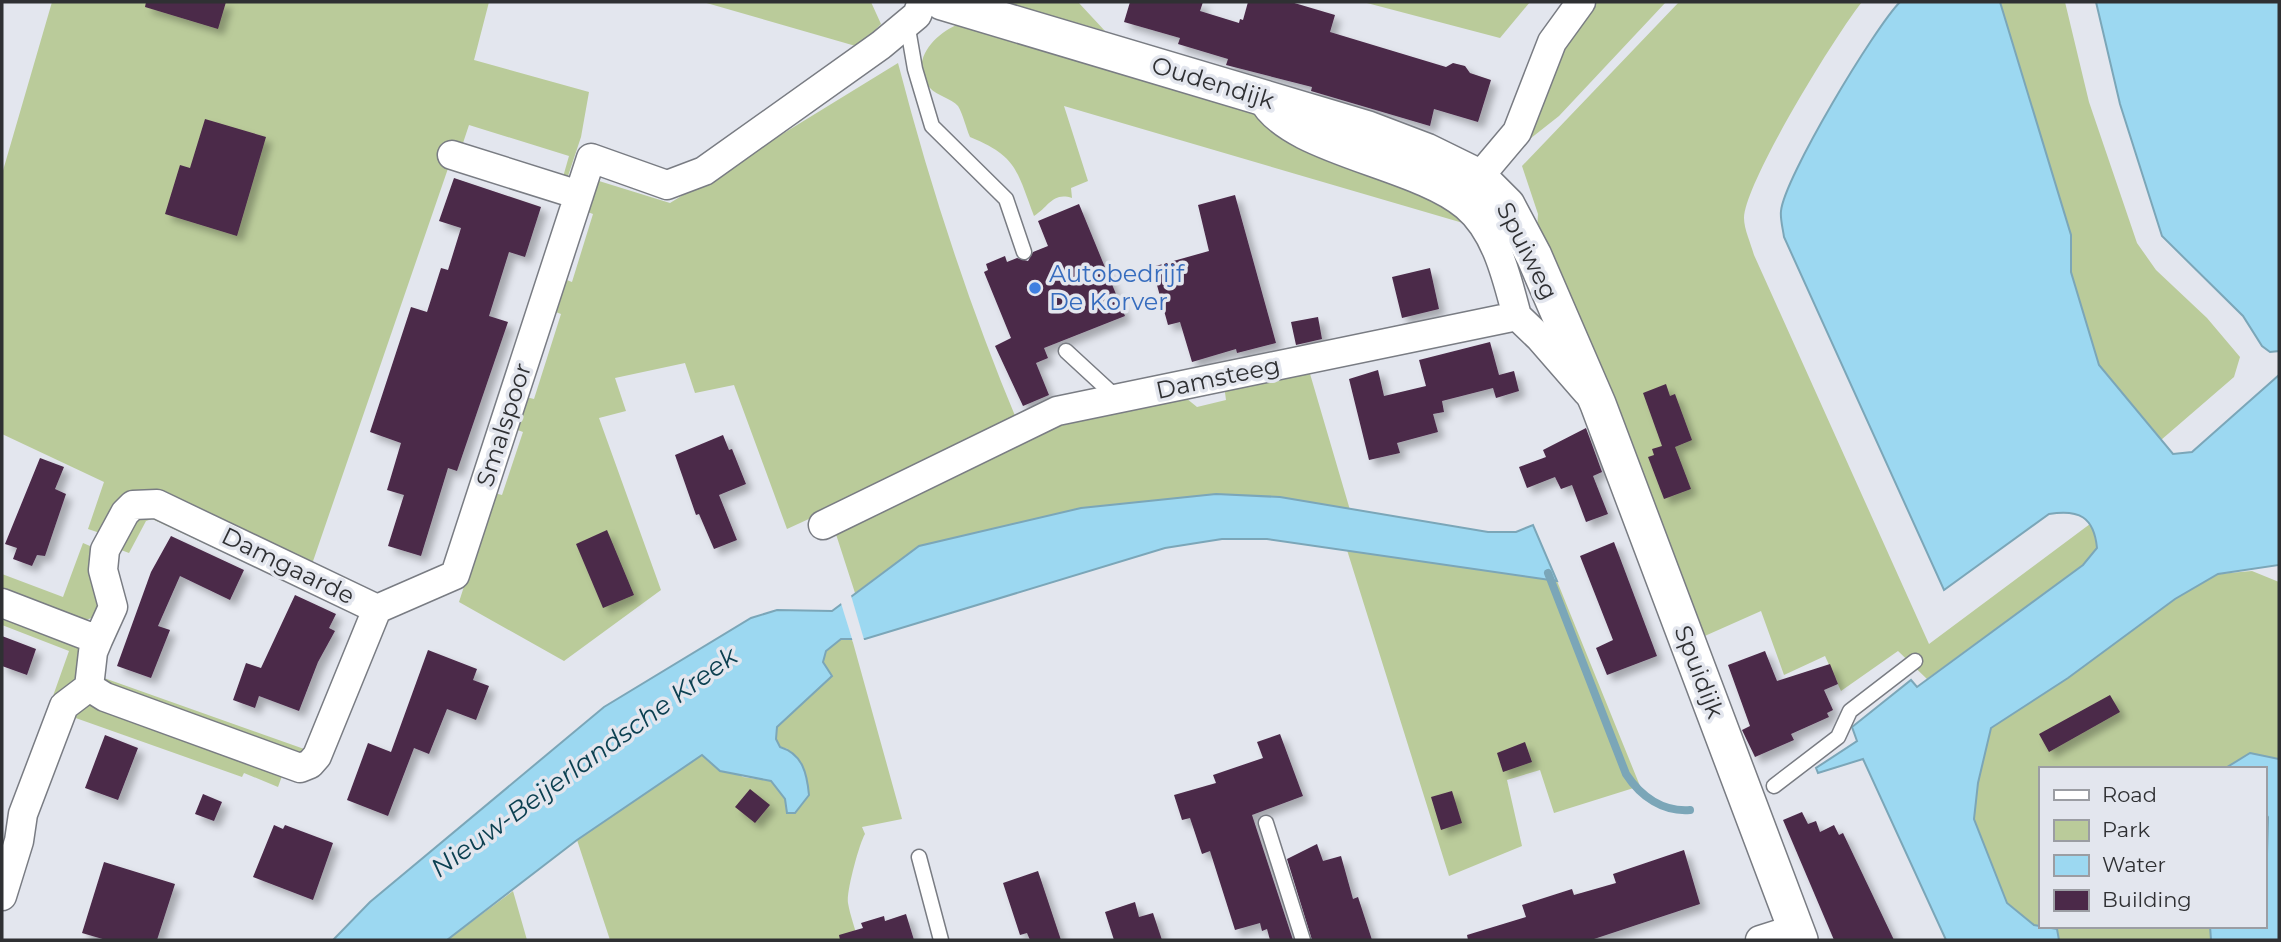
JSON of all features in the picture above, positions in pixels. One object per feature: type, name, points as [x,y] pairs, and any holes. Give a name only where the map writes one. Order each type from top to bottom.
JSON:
[{"type":"street","name":"Oudendijk","points":[[942,2],[1368,129],[1426,151],[1479,177]]},
{"type":"street","name":"Spuiweg","points":[[1581,2],[1552,42],[1517,132],[1479,177],[1507,205],[1534,256],[1598,404]]},
{"type":"street","name":"Smalspoor","points":[[377,609],[455,575],[591,158],[667,185],[704,171],[914,13]]},
{"type":"street","points":[[1261,97],[1267,110],[1293,129],[1438,187],[1467,207],[1484,228],[1503,265],[1517,316],[1541,338],[1598,404]]},
{"type":"street","points":[[452,155],[579,195]]},
{"type":"street","name":"Damsteeg","points":[[823,525],[1057,411],[1517,316]]},
{"type":"street","name":"Spuidijk","points":[[1598,404],[1798,935]]},
{"type":"street","name":"Damgaarde","points":[[89,687],[105,697],[300,768],[310,764],[317,756],[377,609],[158,504],[144,502],[133,505],[125,513],[105,550],[103,570],[113,607],[98,640]]},
{"type":"street","points":[[2,603],[98,640],[93,652],[89,687],[64,706],[23,814],[19,841],[2,896]]},
{"type":"street","points":[[1760,940],[1798,935]]},
{"type":"lane","points":[[914,13],[915,69],[932,126],[1006,199],[1024,252]]},
{"type":"lane","points":[[1066,351],[1116,398]]},
{"type":"lane","points":[[1773,786],[1838,737],[1850,711],[1915,661]]},
{"type":"lane","points":[[1266,823],[1303,940]]},
{"type":"lane","points":[[919,857],[941,940]]},
{"type":"green space","points":[[52,2],[489,2],[474,60],[589,92],[581,137],[567,179],[563,177],[569,156],[469,125],[460,152],[454,151],[311,567],[166,499],[103,534],[88,529],[104,482],[2,434],[2,174]]},
{"type":"green space","points":[[703,2],[871,2],[881,24],[859,47]]},
{"type":"green space","points":[[1005,2],[1078,2],[1105,31]]},
{"type":"green space","points":[[1363,2],[1530,2],[1500,38]]},
{"type":"green space","points":[[1592,2],[1666,2],[1559,116],[1526,142],[1543,82]]},
{"type":"green space","points":[[1679,2],[1862,2],[1833,44],[1775,142],[1748,200],[1744,222],[1754,255],[1929,644],[2090,524],[2095,532],[2097,548],[2083,565],[1927,679],[1898,651],[1841,691],[1825,656],[1784,675],[1761,611],[1698,639],[1537,231],[1538,214],[1522,166]]},
{"type":"green space","points":[[2000,2],[2065,2],[2089,102],[2137,243],[2156,270],[2207,318],[2240,357],[2234,377],[2161,440],[2099,365],[2071,272],[2071,235]]},
{"type":"green space","points":[[959,24],[1222,96],[1450,206],[1463,223],[1064,106],[1088,181],[1071,188],[1072,198],[1055,199],[1034,216],[1019,176],[1006,158],[970,137],[958,106],[933,91],[924,78],[923,58],[927,49],[942,34]]},
{"type":"green space","points":[[898,63],[923,155],[952,245],[983,335],[1018,423],[787,529],[734,385],[695,393],[685,363],[615,378],[626,411],[599,418],[661,590],[564,661],[459,602],[494,493],[502,495],[523,432],[515,429],[526,397],[534,399],[561,314],[553,311],[564,279],[572,282],[593,214],[585,211],[599,181],[670,203]]},
{"type":"green space","points":[[1308,367],[1350,510],[1280,497],[919,546],[855,593],[833,525],[1066,416],[1181,394],[1197,407],[1226,400],[1224,385]]},
{"type":"green space","points":[[145,513],[297,580],[295,586],[152,519],[146,521],[129,553],[121,550],[138,517]]},
{"type":"green space","points":[[83,543],[97,549],[100,601],[97,616],[83,621],[2,589],[2,574],[63,597]]},
{"type":"green space","points":[[1347,550],[1557,581],[1640,786],[1554,813],[1540,770],[1507,780],[1522,846],[1449,876]]},
{"type":"green space","points":[[2252,571],[2279,582],[2279,759],[2250,753],[2227,767],[2039,767],[2039,926],[2034,925],[2007,903],[1974,818],[1978,783],[1991,728],[2068,678],[2175,599],[2218,574]]},
{"type":"green space","points":[[2,614],[77,644],[81,654],[79,678],[58,696],[53,696],[69,651],[2,625]]},
{"type":"green space","points":[[841,639],[852,639],[902,819],[862,827],[865,834],[853,869],[848,898],[858,940],[610,940],[577,840],[702,755],[743,777],[771,781],[785,799],[785,809],[788,749],[780,747],[776,739],[777,727],[823,663],[826,651]]},
{"type":"green space","points":[[104,678],[307,750],[297,755],[105,683]]},
{"type":"green space","points":[[86,702],[282,776],[278,787],[244,773],[242,777],[70,716]]},
{"type":"green space","points":[[513,891],[527,940],[447,940]]},
{"type":"green space","points":[[2052,928],[2210,928],[2211,940],[2059,940],[2057,929]]},
{"type":"water","points":[[1900,2],[2000,2],[2071,235],[2071,272],[2099,365],[2173,454],[2192,452],[2279,375],[2279,565],[2218,574],[2175,599],[2068,678],[1991,728],[1978,783],[1974,819],[2007,903],[2039,928],[2057,929],[2059,940],[1946,940],[1863,759],[1818,773],[1816,768],[1857,741],[1852,727],[1911,680],[1917,687],[2083,565],[2097,548],[2092,529],[2083,518],[2069,513],[2049,514],[1944,590],[1784,237],[1781,211],[1797,168],[1852,70]]},
{"type":"water","points":[[2096,2],[2279,2],[2279,351],[2270,352],[2262,346],[2243,316],[2162,236],[2120,104]]},
{"type":"water","points":[[1216,494],[1280,497],[1488,532],[1516,532],[1533,525],[1557,581],[1267,539],[1222,539],[1165,548],[865,639],[841,639],[826,651],[823,662],[832,676],[777,727],[776,739],[780,747],[794,754],[799,760],[807,780],[809,795],[795,813],[787,813],[785,799],[771,781],[720,771],[702,755],[577,840],[447,940],[333,940],[370,902],[604,707],[751,618],[777,610],[832,611],[919,546],[1081,508]]},
{"type":"water","points":[[2250,753],[2279,759],[2279,940],[2211,940],[2210,928],[2267,928],[2267,767],[2227,767]]},
{"type":"pier","points":[[850,592],[865,643],[853,642],[840,600]]},
{"type":"building","points":[[146,2],[226,2],[218,29],[145,7]]},
{"type":"building","points":[[1130,2],[1203,2],[1200,11],[1239,23],[1240,19],[1243,20],[1248,2],[1291,2],[1335,15],[1330,32],[1446,67],[1453,63],[1465,66],[1470,73],[1491,80],[1478,122],[1434,109],[1430,126],[1311,91],[1312,87],[1226,65],[1228,59],[1178,44],[1180,38],[1124,22]]},
{"type":"building","points":[[205,119],[266,137],[237,236],[165,214],[180,165],[190,168]]},
{"type":"building","points":[[454,178],[541,207],[525,257],[509,252],[489,316],[508,322],[457,471],[448,468],[421,556],[388,546],[404,495],[387,490],[401,443],[370,432],[411,307],[427,312],[441,268],[448,270],[461,228],[439,221]]},
{"type":"building","points":[[1235,195],[1276,343],[1237,353],[1236,349],[1192,362],[1180,322],[1168,325],[1152,267],[1209,251],[1198,205]]},
{"type":"building","points":[[1079,204],[1125,316],[1044,348],[1048,358],[1036,363],[1049,395],[1023,406],[995,346],[1011,338],[984,272],[988,270],[986,264],[1005,256],[1007,262],[1017,258],[1028,261],[1033,252],[1048,246],[1038,221]]},
{"type":"building","points":[[1430,268],[1439,309],[1402,318],[1392,277]]},
{"type":"building","points":[[1318,317],[1322,339],[1296,345],[1291,322]]},
{"type":"building","points":[[1490,342],[1499,375],[1514,371],[1519,391],[1496,398],[1493,388],[1442,401],[1444,412],[1433,414],[1438,432],[1397,443],[1400,453],[1369,460],[1349,379],[1378,370],[1384,396],[1426,386],[1419,360]]},
{"type":"building","points":[[1666,384],[1670,396],[1675,394],[1692,440],[1675,447],[1691,489],[1664,499],[1648,457],[1654,455],[1652,449],[1662,446],[1643,393]]},
{"type":"building","points":[[1586,428],[1602,472],[1593,476],[1608,514],[1586,522],[1572,485],[1561,489],[1555,477],[1527,488],[1519,467],[1546,457],[1543,450]]},
{"type":"building","points":[[723,435],[729,450],[732,449],[746,484],[719,495],[737,540],[714,549],[699,514],[696,515],[675,455]]},
{"type":"building","points":[[40,458],[64,467],[55,489],[66,494],[45,556],[37,555],[32,566],[13,559],[17,548],[5,544]]},
{"type":"building","points":[[607,530],[634,595],[603,608],[576,544]]},
{"type":"building","points":[[171,536],[244,570],[230,600],[180,576],[158,626],[170,630],[151,678],[117,666],[151,572]]},
{"type":"building","points":[[1614,542],[1657,656],[1607,675],[1596,648],[1613,640],[1580,556]]},
{"type":"building","points":[[295,595],[336,614],[329,628],[335,631],[318,662],[299,711],[259,696],[255,708],[233,700],[246,663],[261,668]]},
{"type":"building","points":[[2,636],[36,649],[27,675],[2,666]]},
{"type":"building","points":[[428,650],[477,669],[473,680],[489,686],[476,720],[447,709],[429,754],[414,748],[388,816],[347,800],[368,743],[391,752]]},
{"type":"building","points":[[1765,651],[1777,681],[1830,664],[1838,684],[1824,690],[1833,710],[1827,713],[1829,717],[1791,734],[1794,740],[1755,757],[1742,730],[1750,726],[1728,665]]},
{"type":"building","points":[[2110,695],[2120,712],[2049,752],[2039,734]]},
{"type":"building","points":[[1280,734],[1303,796],[1252,815],[1293,940],[1270,940],[1267,929],[1262,931],[1260,923],[1235,930],[1210,851],[1202,854],[1190,818],[1182,820],[1174,795],[1216,783],[1213,775],[1263,758],[1257,742]]},
{"type":"building","points":[[105,735],[138,748],[118,800],[85,788]]},
{"type":"building","points":[[1525,742],[1532,762],[1503,772],[1497,753]]},
{"type":"building","points":[[750,789],[770,805],[755,823],[735,807]]},
{"type":"building","points":[[1452,791],[1462,823],[1441,830],[1431,797]]},
{"type":"building","points":[[203,794],[222,802],[214,821],[195,814]]},
{"type":"building","points":[[1802,812],[1808,824],[1816,821],[1820,832],[1834,825],[1839,835],[1843,833],[1894,940],[1834,940],[1783,820]]},
{"type":"building","points":[[274,825],[283,829],[285,825],[333,843],[313,900],[253,877]]},
{"type":"building","points":[[1317,844],[1323,861],[1341,856],[1353,899],[1358,897],[1372,940],[1312,940],[1287,859]]},
{"type":"building","points":[[1684,850],[1700,904],[1591,940],[1468,940],[1467,935],[1526,917],[1522,905],[1572,889],[1574,895],[1616,883],[1613,874]]},
{"type":"building","points":[[104,862],[175,884],[157,940],[106,940],[82,933]]},
{"type":"building","points":[[1038,871],[1061,940],[1030,940],[1027,933],[1020,935],[1003,883]]},
{"type":"building","points":[[1135,902],[1139,917],[1153,913],[1162,940],[1114,940],[1105,912]]},
{"type":"building","points":[[906,914],[914,940],[840,940],[839,935],[863,928],[861,923],[884,916],[885,921]]},
{"type":"waterway","name":"Nieuw-Beijerlandsche Kreek","points":[[1548,573],[1626,774],[1639,790],[1653,801],[1662,806],[1690,810]]},
{"type":"place","name":"Autobedrijf De Korver","points":[[1035,288]]}]
